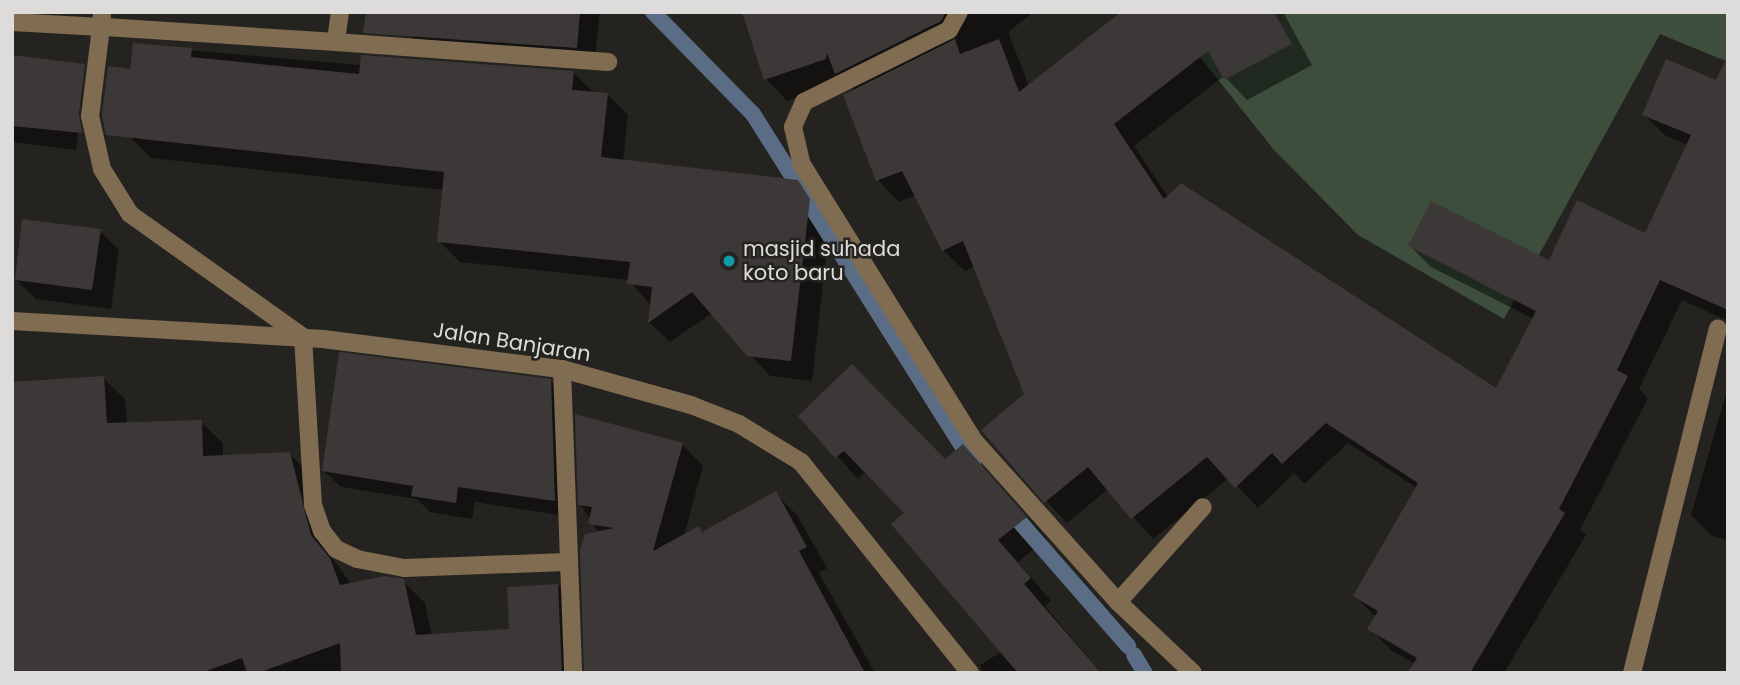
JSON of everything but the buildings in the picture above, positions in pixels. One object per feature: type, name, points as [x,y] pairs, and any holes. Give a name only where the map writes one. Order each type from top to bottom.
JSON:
[{"type":"street","points":[[336,42],[340,12]]},
{"type":"street","points":[[959,12],[949,30],[804,102],[793,127],[801,163],[975,442],[1118,602],[1193,673]]},
{"type":"street","points":[[102,20],[90,116],[93,143],[113,192],[130,214],[303,337],[313,505],[322,531],[337,549],[357,559],[404,568],[566,562]]},
{"type":"street","points":[[12,22],[102,20],[336,42],[608,62]]},
{"type":"street","name":"Jalan Banjaran","points":[[12,321],[303,337],[562,369],[740,424],[801,462],[970,673]]},
{"type":"street","points":[[1632,673],[1718,329]]},
{"type":"street","points":[[562,369],[566,562],[573,673]]},
{"type":"street","points":[[1118,602],[1203,507]]},
{"type":"green space","points":[[1164,12],[1728,12],[1728,62],[1660,34],[1504,319],[1358,235],[1274,150]]},
{"type":"waterway","points":[[653,12],[753,114],[973,464]]},
{"type":"waterway","points":[[1006,506],[1128,646]]},
{"type":"waterway","points":[[1134,655],[1145,673]]},
{"type":"place","name":"masjid suhada koto baru","points":[[729,261]]}]
